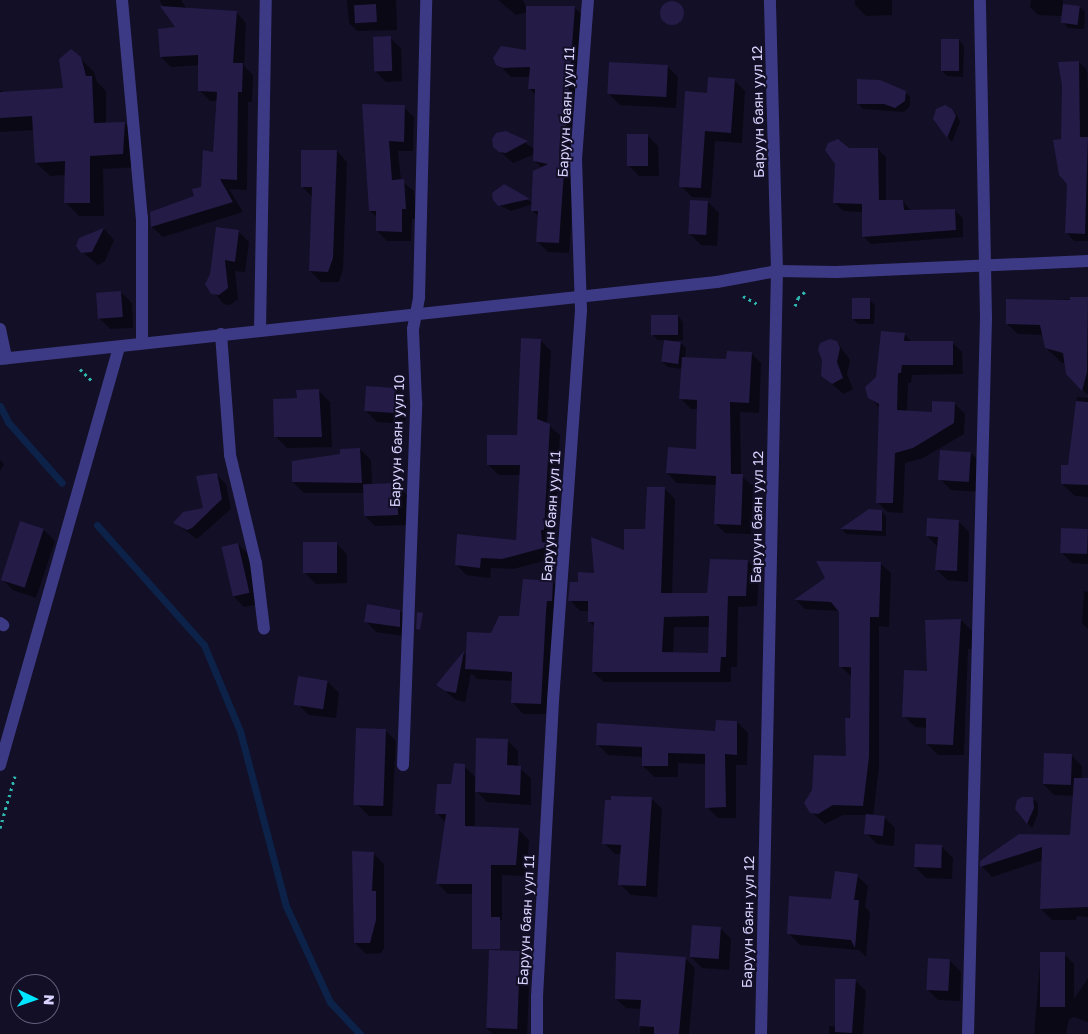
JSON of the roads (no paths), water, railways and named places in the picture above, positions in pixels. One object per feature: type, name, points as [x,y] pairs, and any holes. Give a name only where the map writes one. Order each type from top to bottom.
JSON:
[{"type":"street","points":[[122,0],[142,218],[142,343]]},
{"type":"street","points":[[260,330],[266,0]]},
{"type":"street","name":"Баруун баян уул 10","points":[[403,764],[416,402],[413,329],[417,313],[426,0]]},
{"type":"street","name":"Баруун баян уул 11","points":[[537,1034],[536,997],[553,701],[581,296],[576,159],[588,0]]},
{"type":"street","name":"Баруун баян уул 12","points":[[761,1034],[777,271],[770,0]]},
{"type":"street","points":[[968,1034],[985,265],[980,0]]},
{"type":"street","points":[[0,329],[3,358],[119,348],[142,343],[221,334],[717,282],[777,271],[836,272],[1088,261]]},
{"type":"street","points":[[221,334],[230,455],[256,563],[264,629]]},
{"type":"street","points":[[0,765],[119,348]]},
{"type":"waterway","points":[[0,406],[8,422],[62,483]]},
{"type":"waterway","points":[[97,525],[204,645],[240,731],[286,906],[330,1002],[360,1034]]}]
